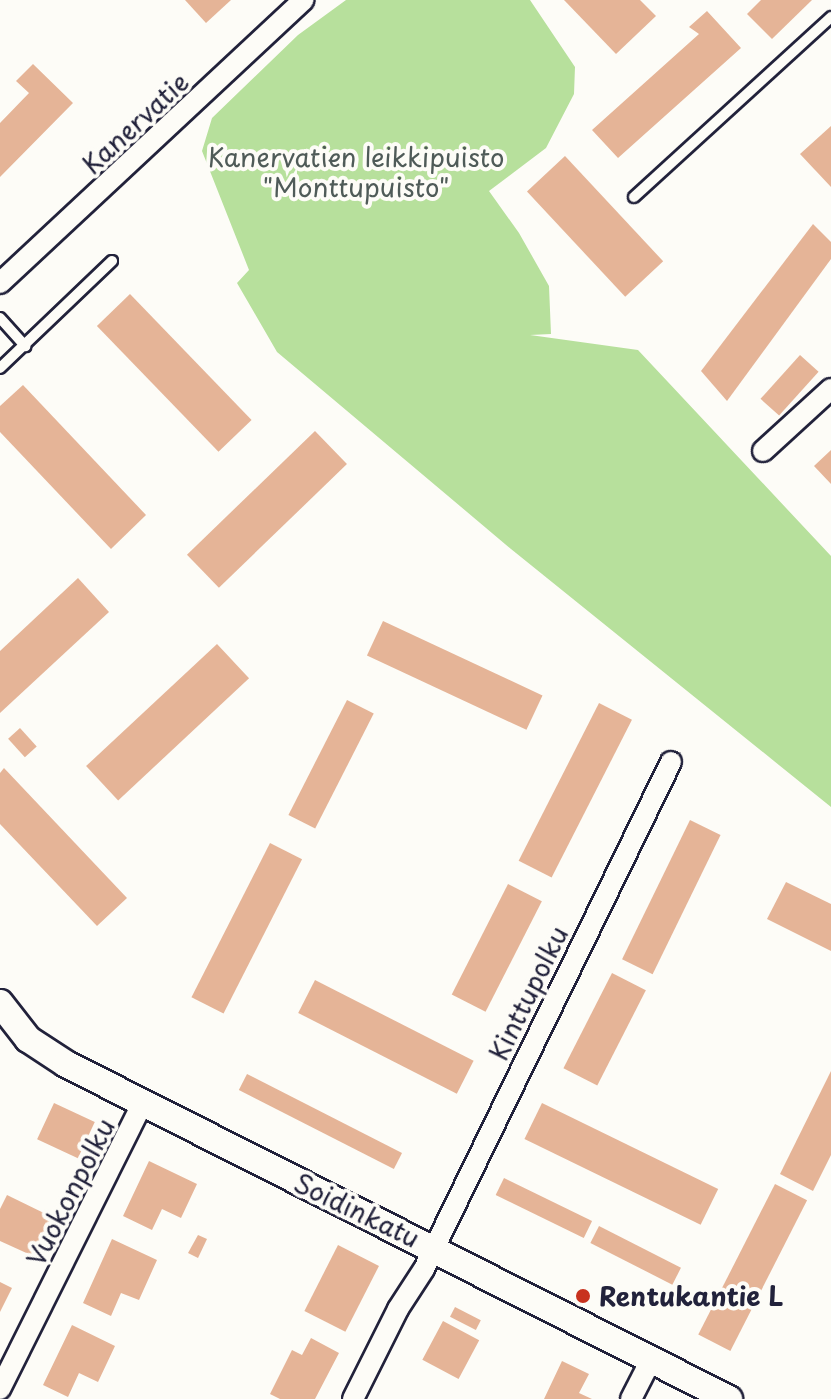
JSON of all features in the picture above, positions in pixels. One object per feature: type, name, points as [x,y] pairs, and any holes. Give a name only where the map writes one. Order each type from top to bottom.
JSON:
[{"type":"street","name":"Kanervatie","points":[[0,283],[304,0]]},
{"type":"street","points":[[763,451],[831,389]]},
{"type":"street","name":"Kinttupolku","points":[[353,1399],[398,1309],[424,1269],[671,762]]},
{"type":"street","name":"Soidinkatu","points":[[0,1003],[28,1039],[66,1064],[729,1399]]},
{"type":"street","name":"Vuokonpolku","points":[[0,1389],[142,1104]]},
{"type":"street","points":[[631,1399],[651,1360]]},
{"type":"lane","points":[[634,197],[831,17]]},
{"type":"lane","points":[[0,368],[112,261]]},
{"type":"lane","points":[[0,318],[25,346]]},
{"type":"green space","name":"Kanervatien leikkipuisto \"Monttupuisto\"","points":[[346,0],[530,0],[575,67],[574,94],[546,148],[489,191],[519,233],[549,286],[551,334],[530,335],[638,350],[831,556],[831,807],[511,549],[277,352],[237,283],[249,270],[202,151],[212,118],[298,35]]},
{"type":"building","points":[[185,0],[231,0],[206,23]]},
{"type":"building","points":[[564,0],[640,0],[656,16],[616,54]]},
{"type":"building","points":[[761,0],[812,0],[772,39],[747,14]]},
{"type":"building","points":[[707,11],[741,48],[618,158],[592,130],[699,34],[689,27]]},
{"type":"building","points":[[33,64],[73,103],[0,177],[0,123],[29,93],[16,81]]},
{"type":"building","points":[[831,126],[831,187],[800,154]]},
{"type":"building","points":[[565,156],[663,261],[625,297],[527,191]]},
{"type":"building","points":[[813,224],[831,242],[831,259],[727,401],[701,371]]},
{"type":"building","points":[[130,294],[252,420],[218,452],[97,326]]},
{"type":"building","points":[[800,355],[819,372],[779,416],[761,399]]},
{"type":"building","points":[[23,385],[146,515],[111,549],[0,432],[0,406]]},
{"type":"building","points":[[315,431],[347,464],[219,588],[187,555]]},
{"type":"building","points":[[831,450],[831,484],[814,466]]},
{"type":"building","points":[[78,578],[109,612],[0,713],[0,651]]},
{"type":"building","points":[[383,621],[543,695],[526,730],[367,655]]},
{"type":"building","points":[[217,644],[249,678],[118,800],[86,766]]},
{"type":"building","points":[[347,700],[374,714],[315,829],[288,815]]},
{"type":"building","points":[[599,703],[632,720],[552,878],[519,861]]},
{"type":"building","points":[[20,728],[37,747],[25,757],[8,739]]},
{"type":"building","points":[[4,768],[127,898],[97,926],[0,824],[0,773]]},
{"type":"building","points":[[690,820],[721,835],[653,974],[622,959]]},
{"type":"building","points":[[270,843],[302,859],[224,1013],[191,997]]},
{"type":"building","points":[[786,882],[831,904],[831,951],[767,919]]},
{"type":"building","points":[[508,884],[542,901],[486,1012],[452,994]]},
{"type":"building","points":[[612,973],[646,990],[597,1086],[563,1068]]},
{"type":"building","points":[[315,980],[474,1061],[457,1094],[298,1013]]},
{"type":"building","points":[[831,1071],[831,1155],[813,1191],[780,1174]]},
{"type":"building","points":[[247,1074],[402,1153],[394,1169],[239,1090]]},
{"type":"building","points":[[54,1103],[95,1122],[78,1158],[37,1139]]},
{"type":"building","points":[[542,1103],[718,1189],[701,1225],[524,1139]]},
{"type":"building","points":[[149,1161],[197,1184],[181,1218],[162,1209],[152,1230],[123,1216]]},
{"type":"building","points":[[504,1178],[592,1221],[584,1238],[496,1195]]},
{"type":"building","points":[[775,1184],[807,1200],[730,1351],[698,1335]]},
{"type":"building","points":[[7,1195],[52,1217],[33,1256],[0,1241],[0,1209]]},
{"type":"building","points":[[599,1226],[681,1268],[672,1285],[590,1243]]},
{"type":"building","points":[[198,1235],[207,1239],[198,1258],[188,1253]]},
{"type":"building","points":[[112,1239],[157,1260],[139,1300],[121,1293],[111,1316],[83,1303]]},
{"type":"building","points":[[338,1245],[379,1266],[345,1332],[304,1311]]},
{"type":"building","points":[[0,1282],[12,1288],[0,1312]]},
{"type":"building","points":[[455,1307],[481,1320],[476,1330],[450,1317]]},
{"type":"building","points":[[443,1321],[479,1340],[459,1379],[422,1360]]},
{"type":"building","points":[[72,1325],[115,1346],[98,1382],[79,1373],[68,1397],[43,1385]]},
{"type":"building","points":[[311,1338],[339,1353],[315,1399],[280,1399],[270,1394],[292,1350],[302,1355]]},
{"type":"building","points":[[562,1361],[589,1374],[579,1393],[592,1399],[544,1399]]},
{"type":"place","name":"Rentukantie L","points":[[583,1296]]}]
